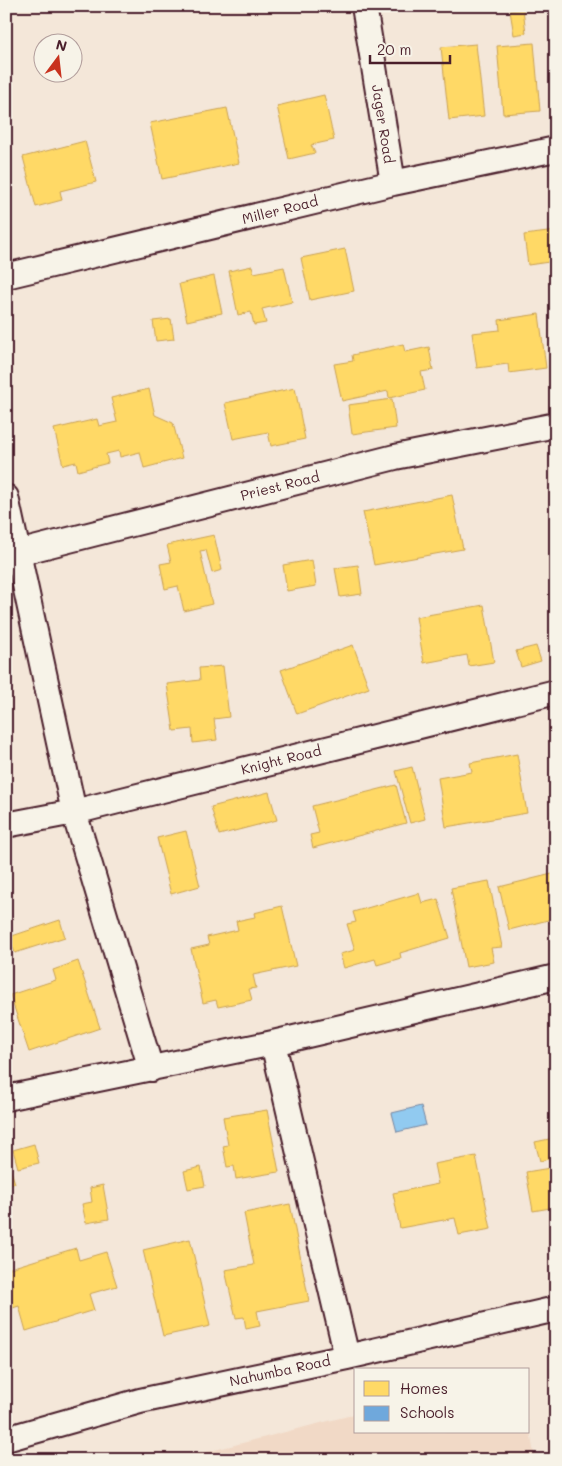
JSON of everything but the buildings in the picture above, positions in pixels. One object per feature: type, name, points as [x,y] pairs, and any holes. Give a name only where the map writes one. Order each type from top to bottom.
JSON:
[{"type":"street","name":"Jager Road","points":[[364,6],[393,183]]},
{"type":"street","name":"Miller Road","points":[[6,276],[393,183],[556,149]]},
{"type":"street","name":"Priest Road","points":[[12,554],[395,457],[556,425]]},
{"type":"street","points":[[6,497],[12,554],[74,812],[151,1069]]},
{"type":"street","name":"Knight Road","points":[[6,825],[74,812],[556,692]]},
{"type":"street","points":[[6,1098],[273,1043],[556,977]]},
{"type":"street","points":[[273,1043],[347,1357]]},
{"type":"street","name":"Nahumba Road","points":[[6,1439],[140,1401],[347,1357],[556,1309]]},
{"type":"shaded area","points":[[354,1415],[354,1434],[530,1434],[530,1431],[535,1460],[188,1460],[187,1457]]},
{"type":"water","points":[[421,1106],[426,1125],[397,1132],[392,1113]]}]
